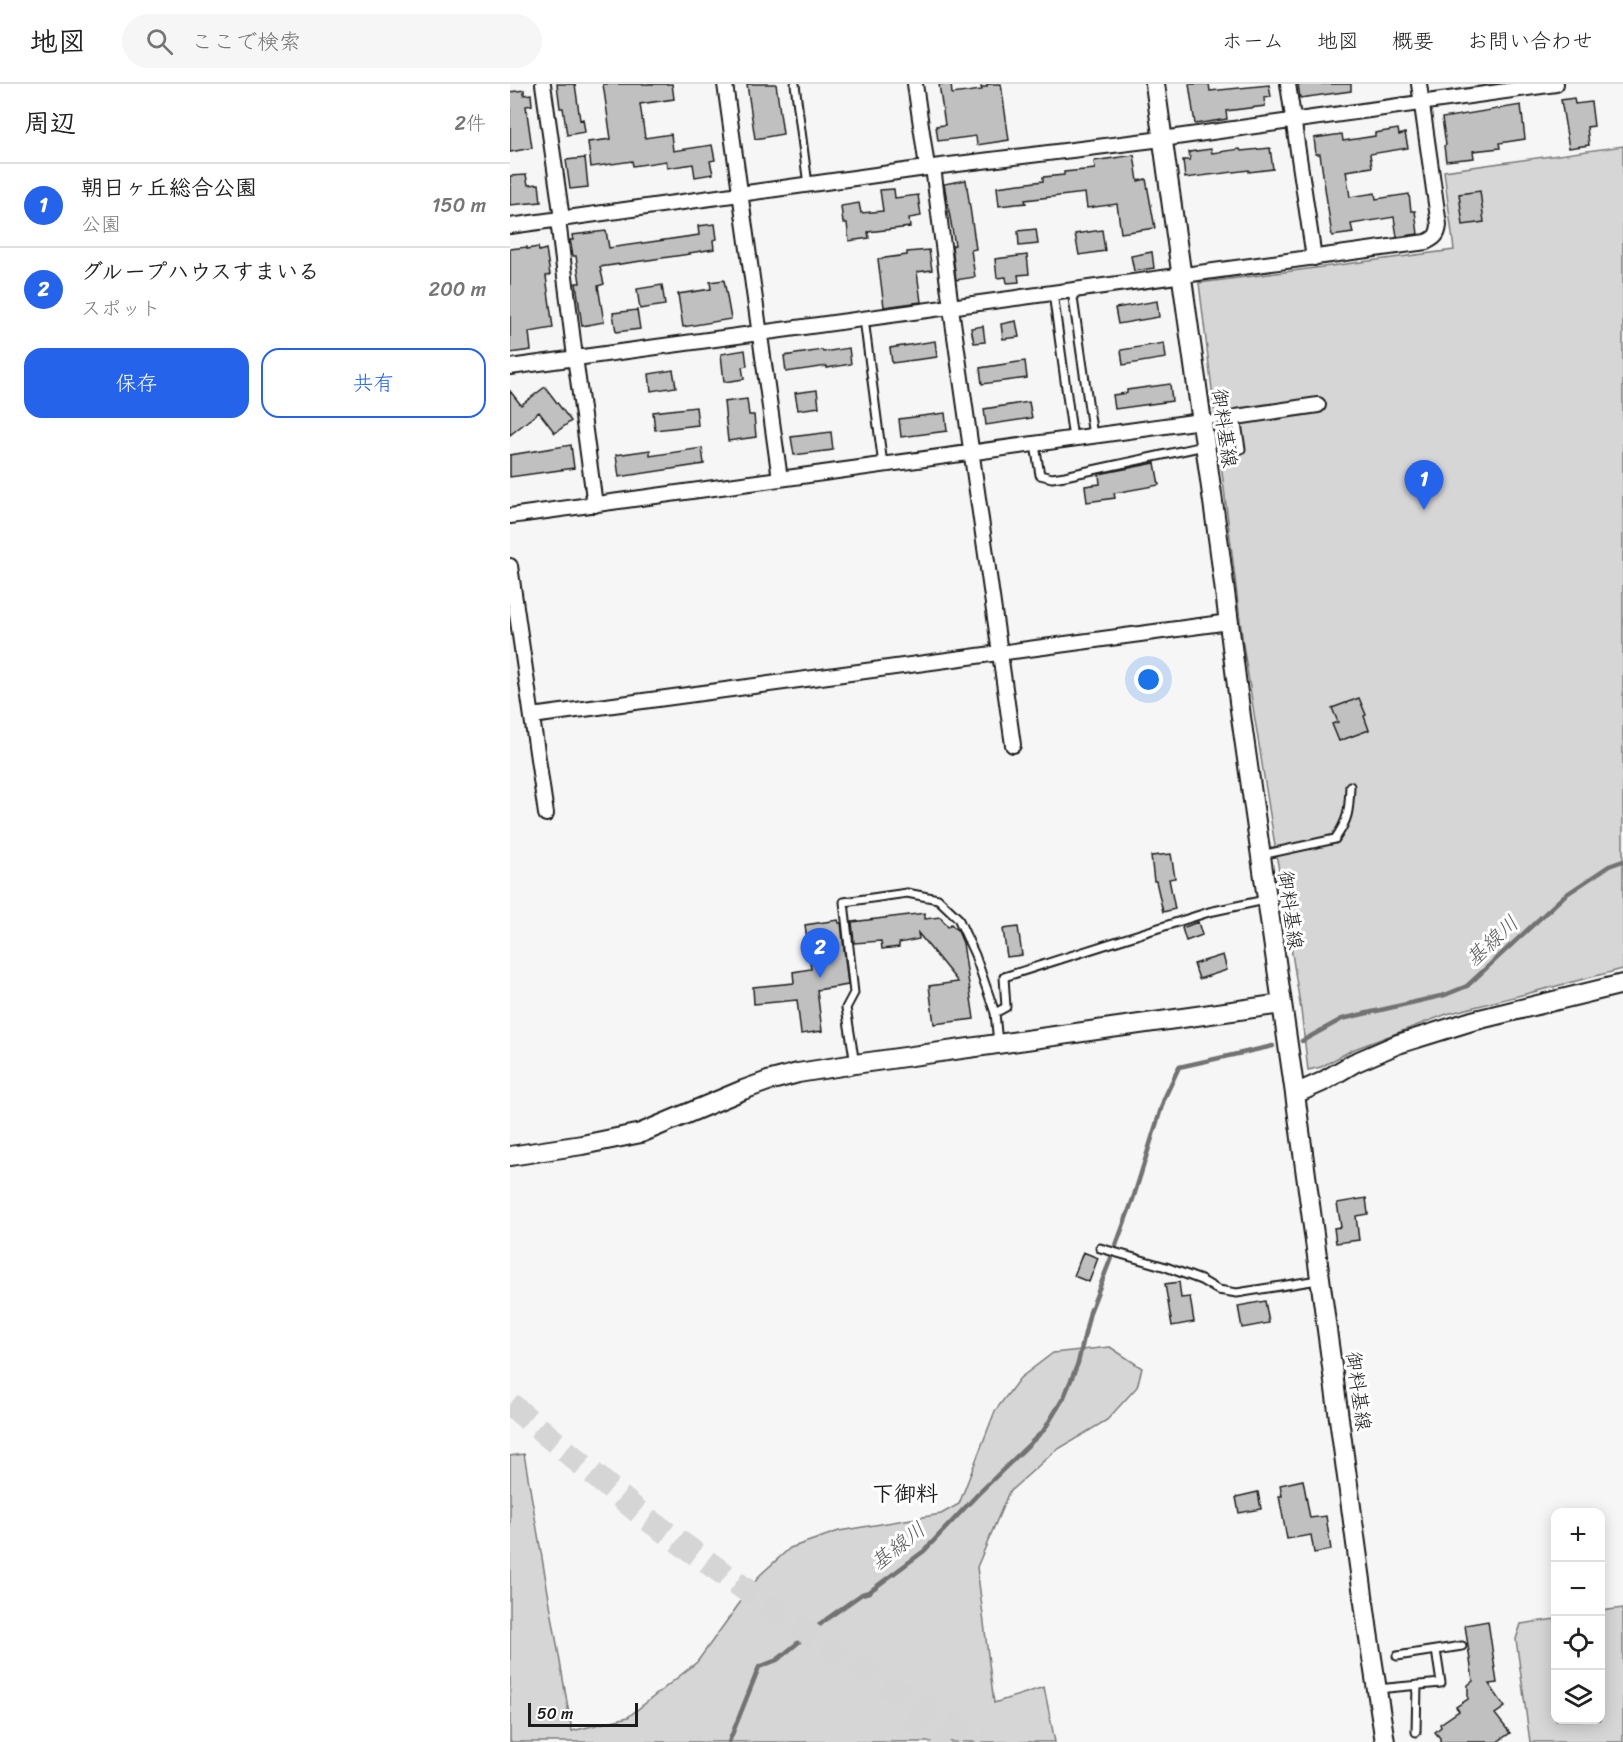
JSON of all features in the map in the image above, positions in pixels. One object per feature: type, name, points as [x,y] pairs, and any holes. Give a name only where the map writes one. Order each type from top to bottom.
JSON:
[{"type":"street","points":[[543,84],[575,357],[596,505]]},
{"type":"street","points":[[725,84],[780,479]]},
{"type":"street","points":[[915,84],[951,308],[1013,745]]},
{"type":"street","name":"御料基線","points":[[1155,84],[1240,717],[1385,1742]]},
{"type":"street","points":[[1288,84],[1314,258]]},
{"type":"street","points":[[510,366],[1426,242],[1434,239],[1439,225],[1419,84]]},
{"type":"street","points":[[510,226],[930,167],[1162,139],[1556,84]]},
{"type":"street","points":[[1236,417],[1318,405]]},
{"type":"street","points":[[510,516],[1201,421]]},
{"type":"street","points":[[510,566],[546,814]]},
{"type":"street","points":[[532,716],[1229,622]]},
{"type":"street","points":[[1295,1094],[1322,1082],[1354,1063],[1398,1044],[1472,1021],[1623,984]]},
{"type":"street","points":[[510,1156],[641,1133],[733,1094],[798,1073],[1282,1004]]},
{"type":"lane","points":[[795,84],[808,185]]},
{"type":"lane","points":[[1072,291],[1092,436]]},
{"type":"lane","points":[[1053,293],[1073,439]]},
{"type":"lane","points":[[864,319],[883,465]]},
{"type":"lane","points":[[1201,421],[1236,417],[1241,449]]},
{"type":"lane","points":[[1035,445],[1040,475],[1052,477],[1065,477],[1205,446]]},
{"type":"lane","points":[[1261,855],[1335,839],[1345,824],[1350,786]]},
{"type":"lane","points":[[855,1064],[846,1008],[854,993],[844,902],[907,893],[938,898],[958,918],[975,955],[995,1013],[998,1043]]},
{"type":"lane","points":[[995,1013],[1006,1007],[1004,977],[1209,912],[1267,899]]},
{"type":"lane","points":[[1100,1248],[1167,1267],[1201,1280],[1218,1290],[1237,1293],[1321,1280]]},
{"type":"lane","points":[[1397,1656],[1462,1646]]},
{"type":"lane","points":[[1377,1689],[1441,1683],[1436,1650]]},
{"type":"lane","points":[[1416,1732],[1417,1685]]},
{"type":"shaded area","points":[[1623,146],[1623,969],[1447,1014],[1352,1050],[1321,1067],[1308,1070],[1301,1010],[1243,644],[1199,283],[1454,250],[1444,171]]},
{"type":"shaded area","points":[[1110,1347],[1142,1368],[1137,1387],[1107,1420],[1055,1451],[1009,1492],[977,1567],[994,1703],[1044,1687],[1055,1742],[510,1742],[510,1456],[524,1454],[572,1731],[628,1717],[697,1662],[760,1575],[790,1548],[839,1531],[941,1514],[959,1504],[995,1411],[1020,1378],[1053,1353]]},
{"type":"shaded area","points":[[1623,1608],[1623,1742],[1530,1742],[1516,1639],[1521,1624],[1551,1620],[1551,1724],[1605,1724],[1605,1610]]},
{"type":"building","points":[[557,84],[575,84],[580,120],[583,119],[585,132],[567,135]]},
{"type":"building","points":[[603,84],[672,84],[674,99],[640,104],[645,138],[671,134],[673,151],[712,145],[715,160],[710,161],[713,174],[695,177],[693,164],[667,168],[666,161],[633,166],[632,161],[591,167],[588,142],[611,139]]},
{"type":"building","points":[[747,84],[776,84],[783,134],[755,139]]},
{"type":"building","points":[[939,84],[951,84],[952,94],[982,90],[981,87],[987,87],[987,84],[1001,84],[1009,140],[977,145],[976,136],[938,141],[936,126],[945,125]]},
{"type":"building","points":[[1189,84],[1209,84],[1210,91],[1269,85],[1271,97],[1264,98],[1265,106],[1226,111],[1227,119],[1195,124]]},
{"type":"building","points":[[1298,84],[1351,84],[1351,91],[1300,98]]},
{"type":"building","points":[[524,90],[524,95],[531,94],[532,105],[526,106],[532,148],[510,152],[510,92]]},
{"type":"building","points":[[1574,98],[1575,104],[1591,102],[1594,126],[1587,127],[1589,145],[1569,148],[1561,100]]},
{"type":"building","points":[[1521,105],[1525,139],[1499,143],[1500,148],[1473,151],[1474,158],[1446,161],[1442,118]]},
{"type":"building","points":[[1398,129],[1399,135],[1405,133],[1408,148],[1370,154],[1372,167],[1346,171],[1350,197],[1375,193],[1376,199],[1409,194],[1411,211],[1415,211],[1418,234],[1397,237],[1394,217],[1351,224],[1353,233],[1332,236],[1320,154],[1316,154],[1314,138],[1342,134],[1343,141],[1375,136],[1375,133]]},
{"type":"building","points":[[1270,148],[1273,169],[1185,178],[1183,160],[1190,160],[1189,152],[1211,149],[1212,153]]},
{"type":"building","points":[[1134,155],[1138,181],[1146,179],[1155,228],[1121,233],[1117,204],[1087,208],[1085,193],[1025,200],[1026,203],[999,206],[997,187],[1043,181],[1043,177],[1064,175],[1064,172],[1095,169],[1094,161]]},
{"type":"building","points":[[585,158],[588,187],[570,189],[566,160]]},
{"type":"building","points":[[526,175],[528,185],[539,184],[541,202],[510,205],[510,176]]},
{"type":"building","points":[[966,180],[976,249],[971,250],[975,277],[956,280],[952,246],[955,245],[944,184]]},
{"type":"building","points":[[894,189],[895,198],[918,195],[921,216],[909,218],[910,227],[868,232],[869,238],[849,241],[847,223],[843,223],[841,206],[859,203],[861,213],[883,211],[880,190]]},
{"type":"building","points":[[1480,191],[1484,222],[1463,225],[1459,194]]},
{"type":"building","points":[[715,224],[717,239],[713,240],[714,249],[600,267],[604,284],[598,286],[604,322],[582,326],[576,283],[580,283],[576,256],[573,256],[570,240],[573,240],[572,235],[606,231],[609,248],[699,235],[698,226]]},
{"type":"building","points":[[1036,229],[1038,244],[1019,246],[1018,231]]},
{"type":"building","points":[[1102,230],[1105,251],[1079,255],[1075,234]]},
{"type":"building","points":[[527,247],[527,249],[538,247],[539,251],[546,249],[550,275],[546,276],[553,328],[529,332],[531,350],[510,353],[510,249]]},
{"type":"building","points":[[929,250],[932,270],[917,272],[921,302],[884,307],[878,259],[907,255],[907,252]]},
{"type":"building","points":[[1152,252],[1154,268],[1134,271],[1131,256]]},
{"type":"building","points":[[1027,255],[1029,274],[1018,275],[1019,282],[1007,283],[1006,277],[997,278],[995,259]]},
{"type":"building","points":[[724,280],[731,319],[683,327],[678,294],[711,289],[710,282]]},
{"type":"building","points":[[662,285],[665,305],[640,309],[637,289]]},
{"type":"building","points":[[1157,301],[1159,317],[1118,324],[1115,308]]},
{"type":"building","points":[[637,310],[640,329],[616,332],[613,313]]},
{"type":"building","points":[[1016,321],[1019,337],[1003,339],[1001,324]]},
{"type":"building","points":[[983,326],[985,342],[974,343],[971,328]]},
{"type":"building","points":[[935,341],[937,357],[892,363],[890,348]]},
{"type":"building","points":[[1164,343],[1166,358],[1123,365],[1121,350]]},
{"type":"building","points":[[849,348],[851,364],[786,372],[784,356]]},
{"type":"building","points":[[745,350],[747,366],[742,367],[744,379],[724,382],[721,354]]},
{"type":"building","points":[[1025,361],[1027,378],[982,384],[980,368]]},
{"type":"building","points":[[673,370],[676,387],[651,391],[649,374]]},
{"type":"building","points":[[1170,384],[1172,401],[1115,409],[1113,395],[1127,393],[1127,390]]},
{"type":"building","points":[[545,387],[571,421],[555,433],[539,412],[510,435],[510,391],[521,405]]},
{"type":"building","points":[[817,390],[819,407],[798,410],[795,393]]},
{"type":"building","points":[[747,399],[749,415],[754,415],[756,437],[728,441],[724,402]]},
{"type":"building","points":[[1029,402],[1032,418],[986,425],[984,409]]},
{"type":"building","points":[[696,407],[698,425],[655,430],[653,412]]},
{"type":"building","points":[[945,413],[947,431],[901,437],[899,419]]},
{"type":"building","points":[[831,432],[833,450],[794,455],[791,437]]},
{"type":"building","points":[[571,445],[574,468],[510,477],[510,455]]},
{"type":"building","points":[[702,448],[704,464],[619,477],[616,455],[650,450],[650,456]]},
{"type":"building","points":[[1155,463],[1159,485],[1114,493],[1115,498],[1087,502],[1085,486],[1100,484],[1099,474]]},
{"type":"building","points":[[1359,698],[1369,730],[1339,741],[1332,724],[1338,722],[1332,708]]},
{"type":"building","points":[[1171,854],[1175,878],[1169,879],[1175,909],[1163,912],[1156,881],[1154,881],[1151,856]]},
{"type":"building","points":[[925,913],[925,919],[940,917],[948,927],[951,924],[958,931],[963,943],[974,1019],[934,1024],[929,986],[958,982],[918,933],[919,939],[899,943],[899,947],[882,949],[881,941],[854,943],[852,922]]},
{"type":"building","points":[[838,920],[841,923],[848,985],[817,990],[822,1031],[801,1034],[797,1000],[754,1004],[753,987],[794,983],[793,972],[811,969],[805,925]]},
{"type":"building","points":[[1198,922],[1202,935],[1186,941],[1182,928]]},
{"type":"building","points":[[1018,927],[1022,955],[1007,957],[1003,929]]},
{"type":"building","points":[[1223,955],[1227,970],[1199,979],[1194,964]]},
{"type":"building","points":[[1366,1198],[1368,1214],[1356,1216],[1359,1240],[1336,1243],[1334,1228],[1341,1227],[1337,1203]]},
{"type":"building","points":[[1083,1252],[1098,1258],[1089,1282],[1074,1276]]},
{"type":"building","points":[[1179,1282],[1181,1298],[1190,1297],[1194,1322],[1172,1326],[1165,1284]]},
{"type":"building","points":[[1265,1301],[1269,1323],[1242,1328],[1238,1306]]},
{"type":"building","points":[[1303,1480],[1310,1518],[1326,1516],[1331,1550],[1314,1553],[1311,1535],[1287,1539],[1279,1496],[1282,1496],[1280,1485]]},
{"type":"building","points":[[1258,1492],[1261,1509],[1239,1513],[1236,1497]]},
{"type":"building","points":[[1488,1621],[1497,1683],[1489,1684],[1505,1707],[1495,1714],[1510,1733],[1497,1742],[1440,1742],[1435,1732],[1441,1727],[1440,1724],[1459,1711],[1456,1707],[1468,1699],[1468,1685],[1473,1681],[1465,1625]]},
{"type":"waterway","name":"基線川","points":[[1302,1041],[1342,1019],[1445,995],[1467,986],[1564,896],[1609,866],[1623,861]]},
{"type":"waterway","name":"基線川","points":[[1115,1248],[1164,1099],[1179,1067],[1273,1046]]},
{"type":"waterway","name":"基線川","points":[[729,1742],[759,1667],[777,1660],[828,1618],[862,1594],[869,1592],[924,1551],[1044,1430],[1064,1397],[1078,1363],[1090,1312],[1111,1258]]},
{"type":"tunnel","points":[[510,1404],[642,1515],[771,1608],[889,1687],[982,1742]]},
{"type":"tunnel","points":[[905,1716],[949,1742]]},
{"type":"place","name":"朝日ヶ丘総合公園","points":[[1424,510]]},
{"type":"place","name":"グループハウスすまいる","points":[[820,978]]},
{"type":"district","name":"下御料","points":[[905,1493]]}]
